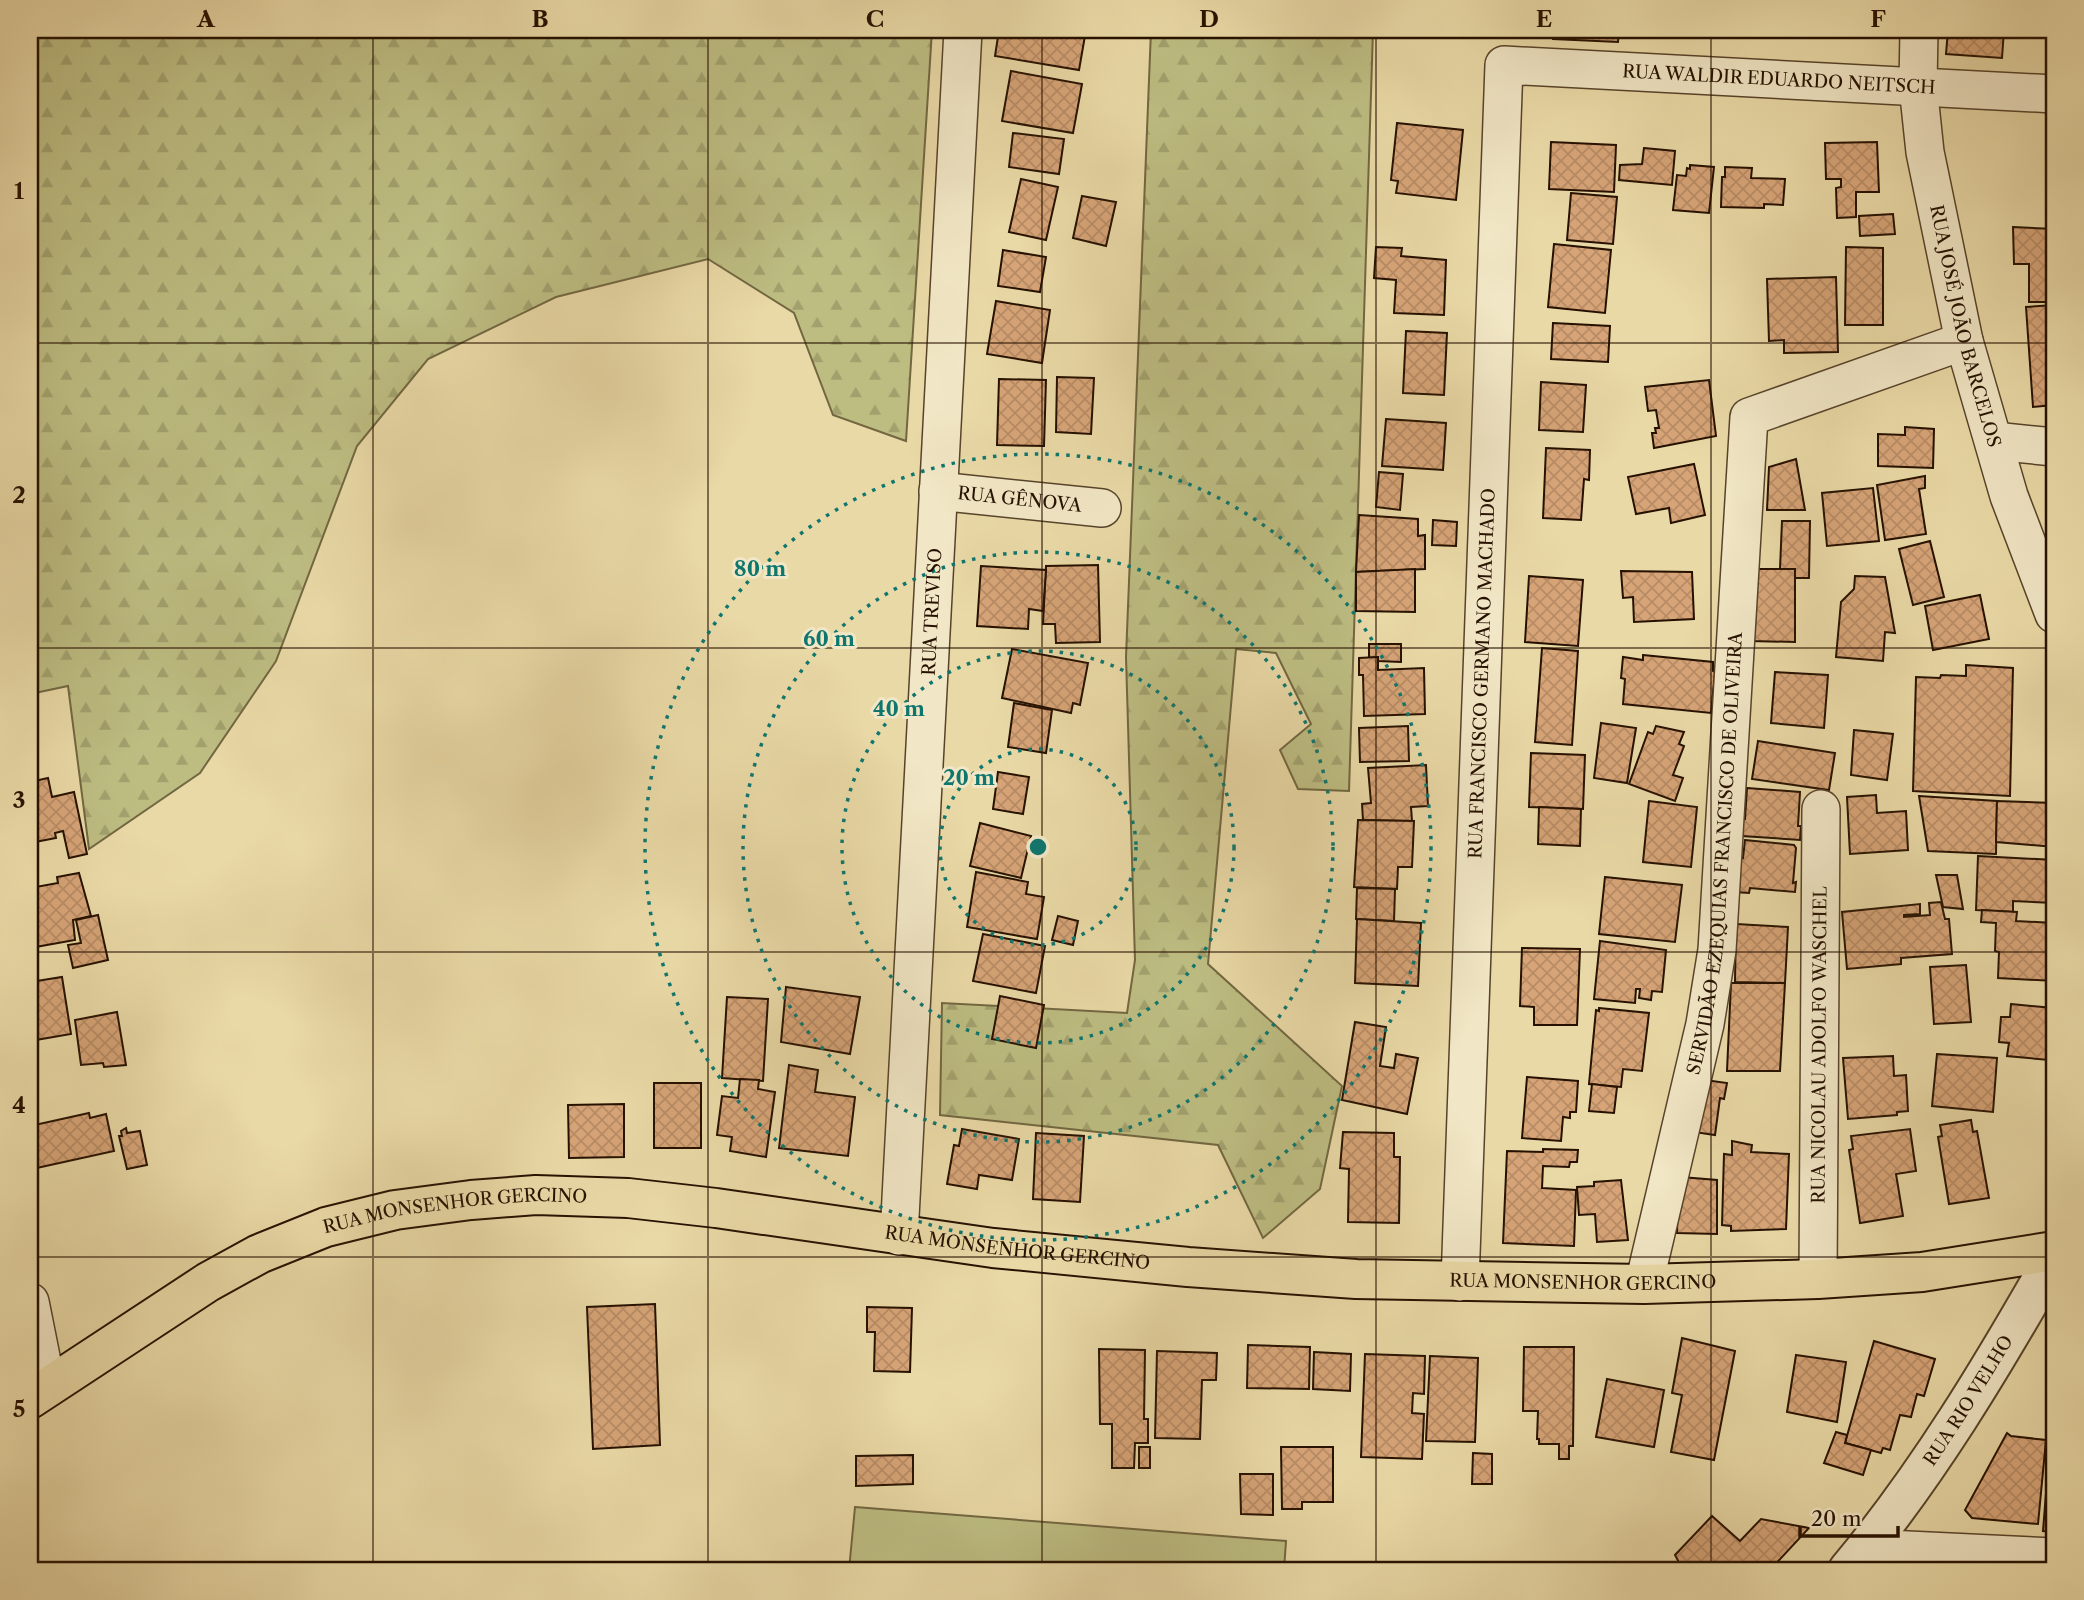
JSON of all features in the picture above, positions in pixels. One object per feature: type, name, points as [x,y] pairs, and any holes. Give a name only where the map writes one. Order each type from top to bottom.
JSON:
[{"type":"main road","name":"RUA MONSENHOR GERCINO","points":[[38,1393],[208,1282],[259,1254],[326,1227],[395,1210],[536,1195],[628,1198],[993,1248],[1188,1268],[1356,1279],[1644,1283],[1818,1279],[1922,1272],[2054,1251]]},
{"type":"street","name":"RUA TREVISO","points":[[899,1236],[962,30]]},
{"type":"street","name":"RUA JOSÉ JOÃO BARCELOS","points":[[1919,30],[1917,86],[1925,152],[1964,341],[2009,496],[2054,614]]},
{"type":"street","name":"RUA WALDIR EDUARDO NEITSCH","points":[[1504,65],[2054,94]]},
{"type":"street","name":"RUA FRANCISCO GERMANO MACHADO","points":[[1460,1282],[1504,65]]},
{"type":"street","name":"SERVIDÃO EZEQUIAS FRANCISCO DE OLIVEIRA","points":[[1644,1283],[1704,1024],[1717,950],[1749,417],[1964,341]]},
{"type":"street","points":[[1994,441],[2054,447]]},
{"type":"street","name":"RUA GÊNOVA","points":[[938,491],[1102,508]]},
{"type":"street","name":"RUA NICOLAU ADOLFO WASCHEL","points":[[1818,1279],[1821,809]]},
{"type":"street","name":"RUA RIO VELHO","points":[[1861,1563],[1932,1460],[2006,1342],[2054,1258]]},
{"type":"street","points":[[30,1302],[38,1393]]},
{"type":"street","points":[[1861,1563],[2054,1557]]},
{"type":"green space","points":[[30,30],[932,30],[906,441],[833,415],[794,313],[708,259],[556,297],[428,359],[357,446],[276,661],[200,773],[89,849],[68,686],[30,694]]},
{"type":"green space","points":[[1151,30],[1373,30],[1349,791],[1298,789],[1280,750],[1311,724],[1276,653],[1236,649],[1208,964],[1342,1086],[1320,1189],[1263,1238],[1218,1145],[940,1115],[942,1003],[1127,1013],[1135,960],[1126,657]]},
{"type":"green space","points":[[855,1507],[1286,1541],[1284,1570],[849,1570]]},
{"type":"building","points":[[999,30],[1086,30],[1079,70],[995,56]]},
{"type":"building","points":[[1553,30],[1619,30],[1618,42],[1553,39]]},
{"type":"building","points":[[1948,30],[2004,30],[2002,58],[1946,54]]},
{"type":"building","points":[[1011,71],[1082,84],[1073,133],[1002,121]]},
{"type":"building","points":[[1397,123],[1463,130],[1456,200],[1396,193],[1398,181],[1391,180]]},
{"type":"building","points":[[1013,133],[1064,139],[1059,174],[1009,167]]},
{"type":"building","points":[[1551,142],[1616,145],[1614,192],[1549,189]]},
{"type":"building","points":[[1877,142],[1879,192],[1856,192],[1856,217],[1837,218],[1836,188],[1841,187],[1841,179],[1826,179],[1825,143]]},
{"type":"building","points":[[1644,148],[1675,151],[1672,185],[1619,180],[1620,165],[1642,164]]},
{"type":"building","points":[[1690,165],[1714,167],[1709,213],[1673,210],[1677,175],[1686,176]]},
{"type":"building","points":[[1725,167],[1752,168],[1751,178],[1785,179],[1783,205],[1764,204],[1764,208],[1721,207]]},
{"type":"building","points":[[1021,179],[1058,187],[1046,240],[1009,232]]},
{"type":"building","points":[[1571,193],[1617,197],[1613,244],[1567,240]]},
{"type":"building","points":[[1082,196],[1116,202],[1106,246],[1073,238]]},
{"type":"building","points":[[1893,214],[1895,234],[1860,236],[1859,216]]},
{"type":"building","points":[[2013,227],[2054,229],[2054,302],[2029,302],[2029,264],[2014,264]]},
{"type":"building","points":[[1554,244],[1611,250],[1605,313],[1548,307]]},
{"type":"building","points":[[1376,247],[1402,248],[1401,256],[1446,260],[1444,315],[1394,313],[1396,280],[1374,278]]},
{"type":"building","points":[[1846,247],[1883,248],[1883,325],[1845,325]]},
{"type":"building","points":[[1003,250],[1046,257],[1040,292],[998,286]]},
{"type":"building","points":[[1836,277],[1838,352],[1784,353],[1784,340],[1769,341],[1767,279]]},
{"type":"building","points":[[996,301],[1050,310],[1042,363],[987,354]]},
{"type":"building","points":[[2054,305],[2054,405],[2033,407],[2026,307]]},
{"type":"building","points":[[1553,323],[1610,326],[1608,362],[1551,359]]},
{"type":"building","points":[[1406,331],[1447,333],[1444,395],[1403,393]]},
{"type":"building","points":[[1057,377],[1094,378],[1091,434],[1056,432]]},
{"type":"building","points":[[999,379],[1046,380],[1044,446],[997,445]]},
{"type":"building","points":[[1709,380],[1716,436],[1654,448],[1652,433],[1656,433],[1655,428],[1659,428],[1656,410],[1648,411],[1645,387]]},
{"type":"building","points":[[1541,382],[1586,385],[1583,432],[1539,430]]},
{"type":"building","points":[[1386,419],[1446,423],[1443,470],[1382,466]]},
{"type":"building","points":[[1905,427],[1934,429],[1933,468],[1878,466],[1878,434],[1905,435]]},
{"type":"building","points":[[1546,448],[1590,450],[1589,480],[1584,479],[1581,520],[1543,518]]},
{"type":"building","points":[[1796,459],[1805,510],[1767,510],[1769,467]]},
{"type":"building","points":[[1694,464],[1705,515],[1671,523],[1669,508],[1636,514],[1628,477]]},
{"type":"building","points":[[1379,472],[1403,474],[1400,510],[1376,507]]},
{"type":"building","points":[[1925,476],[1925,488],[1919,489],[1926,534],[1885,540],[1877,485]]},
{"type":"building","points":[[1873,488],[1879,541],[1827,546],[1822,493]]},
{"type":"building","points":[[1359,515],[1418,519],[1418,536],[1425,535],[1425,569],[1356,572]]},
{"type":"building","points":[[1433,520],[1457,522],[1456,546],[1432,545]]},
{"type":"building","points":[[1782,521],[1810,521],[1809,578],[1795,578],[1795,569],[1780,569]]},
{"type":"building","points":[[1930,541],[1944,597],[1913,605],[1899,549]]},
{"type":"building","points":[[1098,565],[1100,642],[1056,643],[1055,624],[1043,624],[1046,566]]},
{"type":"building","points":[[981,566],[1046,570],[1043,611],[1029,609],[1028,629],[977,626]]},
{"type":"building","points":[[1415,569],[1415,612],[1356,611],[1356,572]]},
{"type":"building","points":[[1750,569],[1795,569],[1795,642],[1750,641]]},
{"type":"building","points":[[1621,571],[1692,572],[1694,619],[1634,622],[1633,597],[1623,598]]},
{"type":"building","points":[[1529,576],[1583,580],[1578,646],[1525,642]]},
{"type":"building","points":[[1855,576],[1885,577],[1895,633],[1885,632],[1883,661],[1836,657],[1841,602],[1854,589]]},
{"type":"building","points":[[1980,595],[1989,639],[1933,650],[1925,606]]},
{"type":"building","points":[[1369,644],[1401,644],[1401,662],[1378,661],[1378,657],[1369,658]]},
{"type":"building","points":[[1542,648],[1578,651],[1572,745],[1535,742]]},
{"type":"building","points":[[1012,649],[1088,663],[1080,705],[1073,703],[1071,713],[1002,698]]},
{"type":"building","points":[[1643,655],[1713,662],[1715,672],[1711,713],[1623,704],[1623,657],[1643,660]]},
{"type":"building","points":[[1378,657],[1378,670],[1424,668],[1425,714],[1364,716],[1363,675],[1359,675],[1359,658]]},
{"type":"building","points":[[1966,665],[2013,668],[2010,796],[1913,791],[1916,677],[1966,676]]},
{"type":"building","points":[[1775,672],[1828,675],[1824,728],[1771,723]]},
{"type":"building","points":[[1014,703],[1052,710],[1046,753],[1008,747]]},
{"type":"building","points":[[1601,723],[1636,728],[1627,783],[1594,778]]},
{"type":"building","points":[[1408,726],[1409,761],[1360,762],[1359,728]]},
{"type":"building","points":[[1656,726],[1684,732],[1679,744],[1684,746],[1673,775],[1683,778],[1675,801],[1629,784],[1648,732],[1653,734]]},
{"type":"building","points":[[1854,730],[1893,734],[1887,780],[1851,775]]},
{"type":"building","points":[[1758,741],[1835,753],[1829,790],[1752,779]]},
{"type":"building","points":[[1531,753],[1585,755],[1583,809],[1529,807]]},
{"type":"building","points":[[1426,765],[1428,806],[1411,807],[1412,821],[1363,820],[1362,804],[1371,803],[1368,768]]},
{"type":"building","points":[[998,772],[1029,777],[1023,814],[993,809]]},
{"type":"building","points":[[48,778],[52,797],[74,792],[87,854],[69,858],[63,831],[55,833],[56,838],[30,843],[30,782]]},
{"type":"building","points":[[1747,788],[1800,792],[1800,840],[1742,836],[1739,819],[1745,819]]},
{"type":"building","points":[[1876,795],[1877,813],[1906,811],[1908,850],[1850,854],[1847,797]]},
{"type":"building","points":[[1919,796],[1997,801],[1996,854],[1928,851]]},
{"type":"building","points":[[1649,801],[1697,807],[1691,867],[1643,862]]},
{"type":"building","points":[[1997,801],[2054,803],[2054,847],[1996,842]]},
{"type":"building","points":[[1539,807],[1581,809],[1580,846],[1538,844]]},
{"type":"building","points":[[1358,820],[1414,821],[1412,867],[1398,867],[1397,889],[1354,887]]},
{"type":"building","points":[[980,823],[1031,836],[1021,878],[970,866]]},
{"type":"building","points":[[1745,840],[1794,845],[1795,892],[1750,888],[1749,893],[1734,892],[1736,857],[1743,858]]},
{"type":"building","points":[[1978,856],[2054,860],[2054,903],[2013,901],[2013,912],[1976,910]]},
{"type":"building","points":[[976,872],[1028,882],[1026,894],[1044,897],[1037,939],[967,927]]},
{"type":"building","points":[[79,873],[91,916],[73,920],[75,940],[30,948],[30,888],[58,883],[57,877]]},
{"type":"building","points":[[1936,875],[1957,875],[1963,909],[1943,907]]},
{"type":"building","points":[[1605,877],[1682,885],[1675,942],[1599,934]]},
{"type":"building","points":[[1357,888],[1395,889],[1394,921],[1356,919]]},
{"type":"building","points":[[1941,902],[1945,919],[1949,919],[1952,954],[1901,958],[1901,964],[1847,969],[1842,912],[1920,904],[1920,914],[1904,917],[1930,915],[1929,903]]},
{"type":"building","points":[[1982,910],[2017,912],[2016,921],[2054,923],[2054,981],[1998,978],[1996,923],[1981,922]]},
{"type":"building","points":[[98,915],[108,960],[73,968],[68,945],[81,943],[76,920]]},
{"type":"building","points":[[1058,916],[1078,921],[1073,945],[1052,940]]},
{"type":"building","points":[[1357,919],[1421,923],[1418,986],[1355,983]]},
{"type":"building","points":[[1736,924],[1788,927],[1785,983],[1735,982]]},
{"type":"building","points":[[983,934],[1045,946],[1036,993],[973,981]]},
{"type":"building","points":[[1600,941],[1666,950],[1662,992],[1652,991],[1651,1000],[1639,998],[1640,989],[1636,989],[1635,1003],[1594,999]]},
{"type":"building","points":[[1522,948],[1580,949],[1577,1025],[1534,1025],[1534,1007],[1520,1006]]},
{"type":"building","points":[[1966,965],[1971,1022],[1934,1024],[1930,967]]},
{"type":"building","points":[[62,977],[71,1034],[30,1041],[30,982]]},
{"type":"building","points":[[1731,983],[1785,983],[1780,1071],[1727,1071]]},
{"type":"building","points":[[786,987],[860,997],[850,1054],[781,1042]]},
{"type":"building","points":[[1000,996],[1044,1005],[1036,1048],[992,1039]]},
{"type":"building","points":[[727,997],[768,999],[763,1081],[722,1078]]},
{"type":"building","points":[[2011,1004],[2053,1008],[2049,1060],[2007,1056],[2009,1043],[1999,1042],[2001,1017],[2010,1017]]},
{"type":"building","points":[[1599,1008],[1649,1013],[1642,1071],[1623,1069],[1621,1087],[1589,1084],[1596,1010],[1599,1011]]},
{"type":"building","points":[[117,1012],[126,1065],[81,1065],[75,1020]]},
{"type":"building","points":[[1355,1022],[1386,1027],[1380,1066],[1394,1068],[1396,1054],[1418,1058],[1407,1114],[1342,1100]]},
{"type":"building","points":[[1937,1054],[1997,1058],[1993,1112],[1932,1106]]},
{"type":"building","points":[[1893,1056],[1894,1076],[1906,1075],[1908,1111],[1897,1112],[1897,1115],[1848,1119],[1843,1058]]},
{"type":"building","points":[[789,1065],[818,1070],[815,1092],[855,1097],[848,1156],[779,1148]]},
{"type":"building","points":[[1527,1077],[1578,1081],[1576,1112],[1570,1112],[1570,1118],[1563,1117],[1561,1141],[1522,1138]]},
{"type":"building","points":[[740,1079],[759,1080],[758,1089],[775,1092],[766,1157],[730,1151],[732,1137],[717,1135],[722,1096],[738,1098]]},
{"type":"building","points":[[1698,1079],[1727,1083],[1724,1099],[1720,1098],[1715,1135],[1694,1132]]},
{"type":"building","points":[[654,1083],[701,1083],[701,1148],[654,1148]]},
{"type":"building","points":[[1592,1084],[1617,1087],[1614,1113],[1589,1111]]},
{"type":"building","points":[[624,1104],[624,1157],[569,1158],[568,1105]]},
{"type":"building","points":[[89,1113],[90,1118],[106,1114],[114,1151],[32,1169],[30,1126]]},
{"type":"building","points":[[1971,1120],[1973,1132],[1977,1131],[1989,1198],[1949,1204],[1938,1137],[1942,1136],[1940,1125]]},
{"type":"building","points":[[126,1128],[127,1133],[140,1131],[147,1165],[127,1169],[119,1136],[122,1136],[121,1131]]},
{"type":"building","points":[[962,1129],[1019,1139],[1012,1180],[979,1175],[977,1189],[947,1184],[954,1145],[959,1146]]},
{"type":"building","points":[[1910,1129],[1916,1171],[1896,1174],[1903,1216],[1860,1223],[1849,1150],[1853,1149],[1851,1136]]},
{"type":"building","points":[[1343,1132],[1394,1133],[1394,1157],[1400,1157],[1399,1223],[1348,1222],[1349,1169],[1340,1168]]},
{"type":"building","points":[[1036,1133],[1084,1136],[1080,1202],[1033,1199]]},
{"type":"building","points":[[1732,1141],[1752,1145],[1751,1152],[1789,1154],[1786,1229],[1731,1231],[1731,1226],[1722,1225],[1724,1154],[1732,1155]]},
{"type":"building","points":[[1543,1149],[1578,1150],[1577,1162],[1570,1162],[1569,1167],[1543,1166],[1542,1188],[1576,1190],[1574,1246],[1503,1243],[1507,1151],[1543,1152]]},
{"type":"building","points":[[1681,1177],[1717,1180],[1717,1234],[1677,1233],[1678,1187]]},
{"type":"building","points":[[1621,1180],[1628,1240],[1597,1242],[1595,1214],[1579,1215],[1577,1187],[1594,1186],[1594,1182]]},
{"type":"building","points":[[655,1304],[660,1445],[593,1449],[587,1307]]},
{"type":"building","points":[[867,1307],[912,1308],[910,1372],[874,1371],[875,1332],[867,1332]]},
{"type":"building","points":[[1682,1338],[1735,1351],[1714,1460],[1671,1452],[1682,1395],[1672,1393]]},
{"type":"building","points":[[1874,1341],[1935,1359],[1924,1396],[1917,1394],[1911,1417],[1900,1415],[1890,1450],[1883,1448],[1881,1453],[1845,1443]]},
{"type":"building","points":[[1248,1345],[1310,1347],[1309,1389],[1247,1388]]},
{"type":"building","points":[[1524,1347],[1574,1347],[1573,1446],[1569,1446],[1569,1459],[1559,1459],[1559,1444],[1539,1444],[1538,1411],[1523,1411]]},
{"type":"building","points":[[1099,1349],[1145,1350],[1144,1419],[1148,1419],[1148,1443],[1135,1443],[1134,1468],[1112,1468],[1112,1424],[1100,1424]]},
{"type":"building","points":[[1157,1351],[1217,1353],[1216,1380],[1202,1380],[1200,1439],[1155,1438]]},
{"type":"building","points":[[1314,1352],[1351,1354],[1350,1391],[1313,1389]]},
{"type":"building","points":[[1365,1354],[1425,1356],[1424,1394],[1413,1393],[1412,1413],[1424,1414],[1422,1459],[1361,1457]]},
{"type":"building","points":[[1796,1355],[1846,1362],[1837,1422],[1787,1412]]},
{"type":"building","points":[[1430,1356],[1478,1358],[1475,1442],[1426,1441]]},
{"type":"building","points":[[1607,1379],[1664,1390],[1654,1447],[1596,1437]]},
{"type":"building","points":[[2054,1410],[2054,1427],[2047,1422]]},
{"type":"building","points":[[1836,1432],[1847,1435],[1845,1443],[1871,1450],[1863,1475],[1824,1463]]},
{"type":"building","points":[[2007,1433],[2011,1436],[2046,1440],[2038,1524],[1972,1518],[1965,1510]]},
{"type":"building","points":[[1139,1447],[1150,1447],[1150,1468],[1139,1468]]},
{"type":"building","points":[[1281,1447],[1333,1447],[1333,1502],[1302,1502],[1302,1509],[1282,1509]]},
{"type":"building","points":[[1473,1453],[1492,1454],[1492,1484],[1472,1484]]},
{"type":"building","points":[[913,1455],[913,1484],[856,1486],[856,1456]]},
{"type":"building","points":[[2048,1468],[2054,1468],[2054,1532],[2043,1531]]},
{"type":"building","points":[[1240,1474],[1273,1474],[1273,1515],[1241,1514]]},
{"type":"building","points":[[1712,1516],[1740,1541],[1761,1519],[1809,1528],[1770,1570],[1683,1570],[1675,1555]]}]
